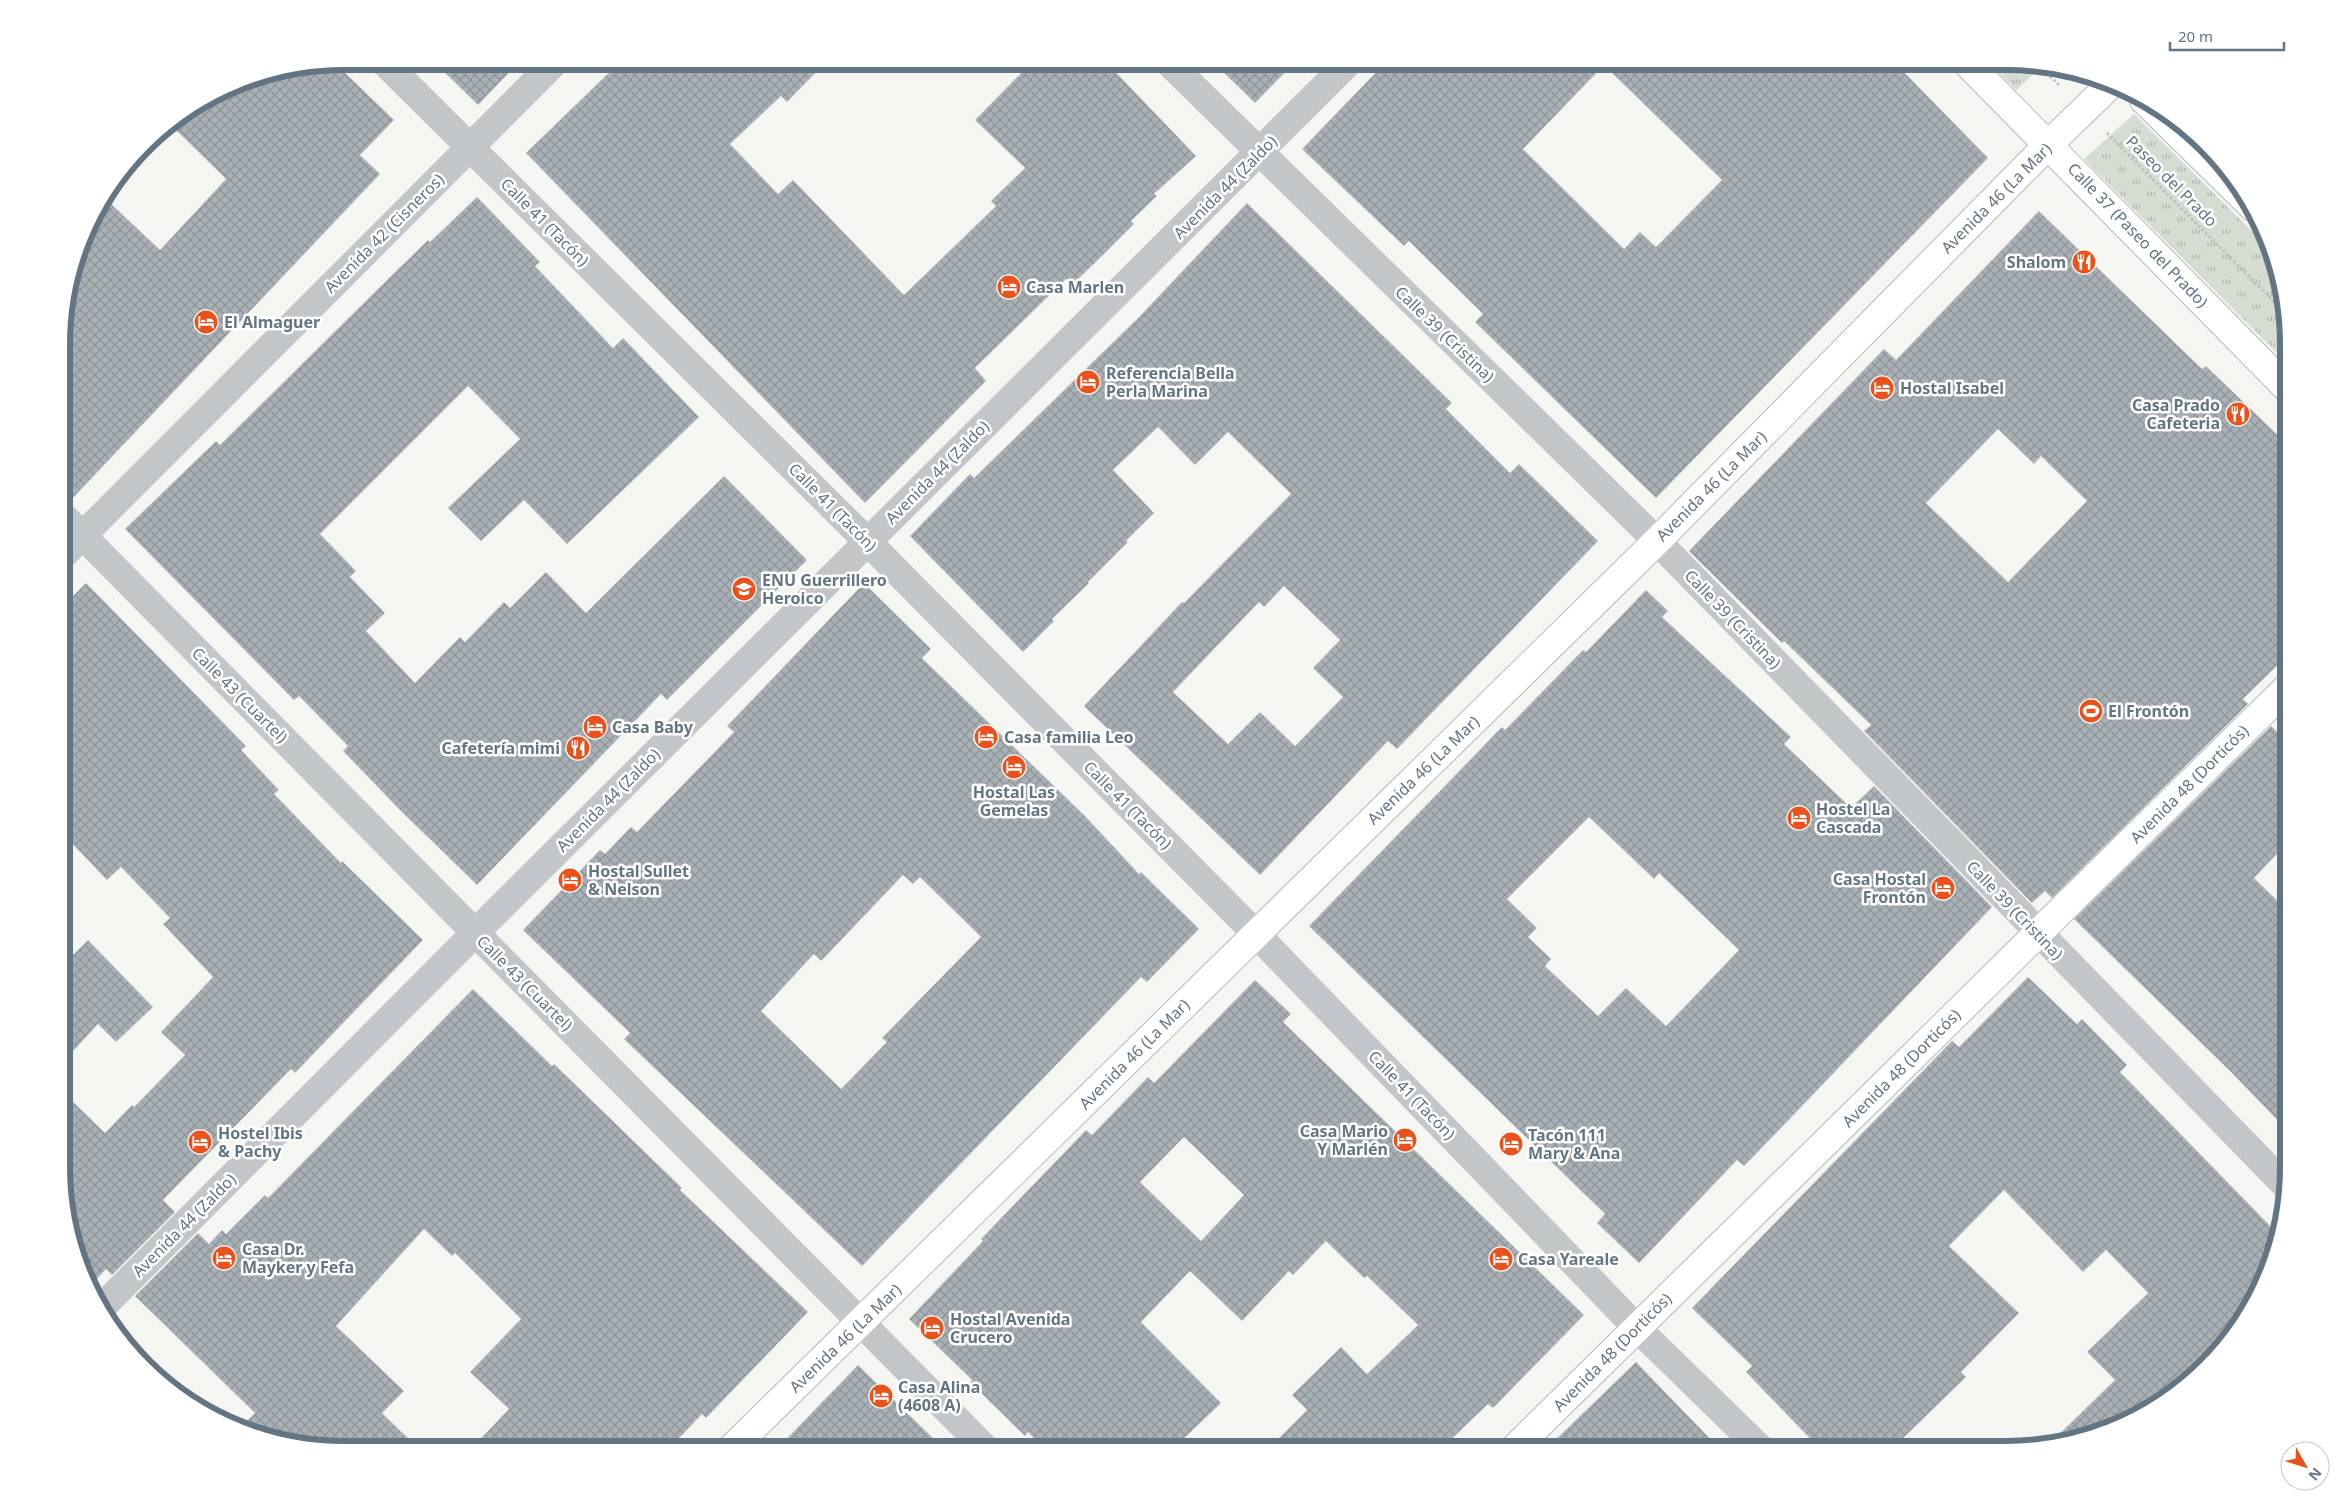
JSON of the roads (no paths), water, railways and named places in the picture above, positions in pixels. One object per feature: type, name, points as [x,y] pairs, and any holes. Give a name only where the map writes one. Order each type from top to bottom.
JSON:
[{"type":"main road","name":"Calle 37 (Paseo del Prado)","points":[[1974,70],[2280,381]]},
{"type":"main road","name":"Avenida 46 (La Mar)","points":[[739,1441],[1657,541],[2049,144],[2106,89]]},
{"type":"main road","points":[[2167,123],[2224,179]]},
{"type":"main road","name":"Avenida 48 (Dorticós)","points":[[1522,1441],[2280,695]]},
{"type":"street","name":"Calle 41 (Tacón)","points":[[392,70],[867,541],[1256,934],[1637,1328],[1753,1441]]},
{"type":"street","name":"Avenida 42 (Cisneros)","points":[[70,535],[547,70]]},
{"type":"street","name":"Calle 39 (Cristina)","points":[[1176,70],[1657,541],[2279,1179]]},
{"type":"street","name":"Avenida 44 (Zaldo)","points":[[106,1303],[474,933],[1341,70]]},
{"type":"street","name":"Calle 43 (Cuartel)","points":[[70,535],[474,933],[978,1441]]},
{"type":"place","name":"Shalom","points":[[2084,262]]},
{"type":"place","name":"Casa Marlen","points":[[1009,287]]},
{"type":"place","name":"El Almaguer","points":[[206,322]]},
{"type":"place","name":"Referencia Bella Perla Marina","points":[[1088,382]]},
{"type":"place","name":"Hostal Isabel","points":[[1882,388]]},
{"type":"place","name":"Casa Prado Cafeteria","points":[[2238,414]]},
{"type":"place","name":"ENU Guerrillero Heroico","points":[[744,589]]},
{"type":"place","name":"El Frontón","points":[[2091,711]]},
{"type":"place","name":"Casa Baby","points":[[595,727]]},
{"type":"place","name":"Casa familia Leo","points":[[986,737]]},
{"type":"place","name":"Cafetería mimi","points":[[578,748]]},
{"type":"place","name":"Hostal Las Gemelas","points":[[1014,767]]},
{"type":"place","name":"Hostel La Cascada","points":[[1799,818]]},
{"type":"place","name":"Hostal Sullet & Nelson","points":[[570,880]]},
{"type":"place","name":"Casa Hostal Frontón","points":[[1943,888]]},
{"type":"place","name":"Casa Mario Y Marlén","points":[[1405,1140]]},
{"type":"place","name":"Hostel Ibis & Pachy","points":[[200,1142]]},
{"type":"place","name":"Tacón 111 Mary & Ana","points":[[1511,1144]]},
{"type":"place","name":"Casa Dr. Mayker y Fefa","points":[[224,1258]]},
{"type":"place","name":"Casa Yareale","points":[[1501,1259]]},
{"type":"place","name":"Hostal Avenida Crucero","points":[[932,1328]]},
{"type":"place","name":"Casa Alina (4608 A)","points":[[881,1396]]}]
